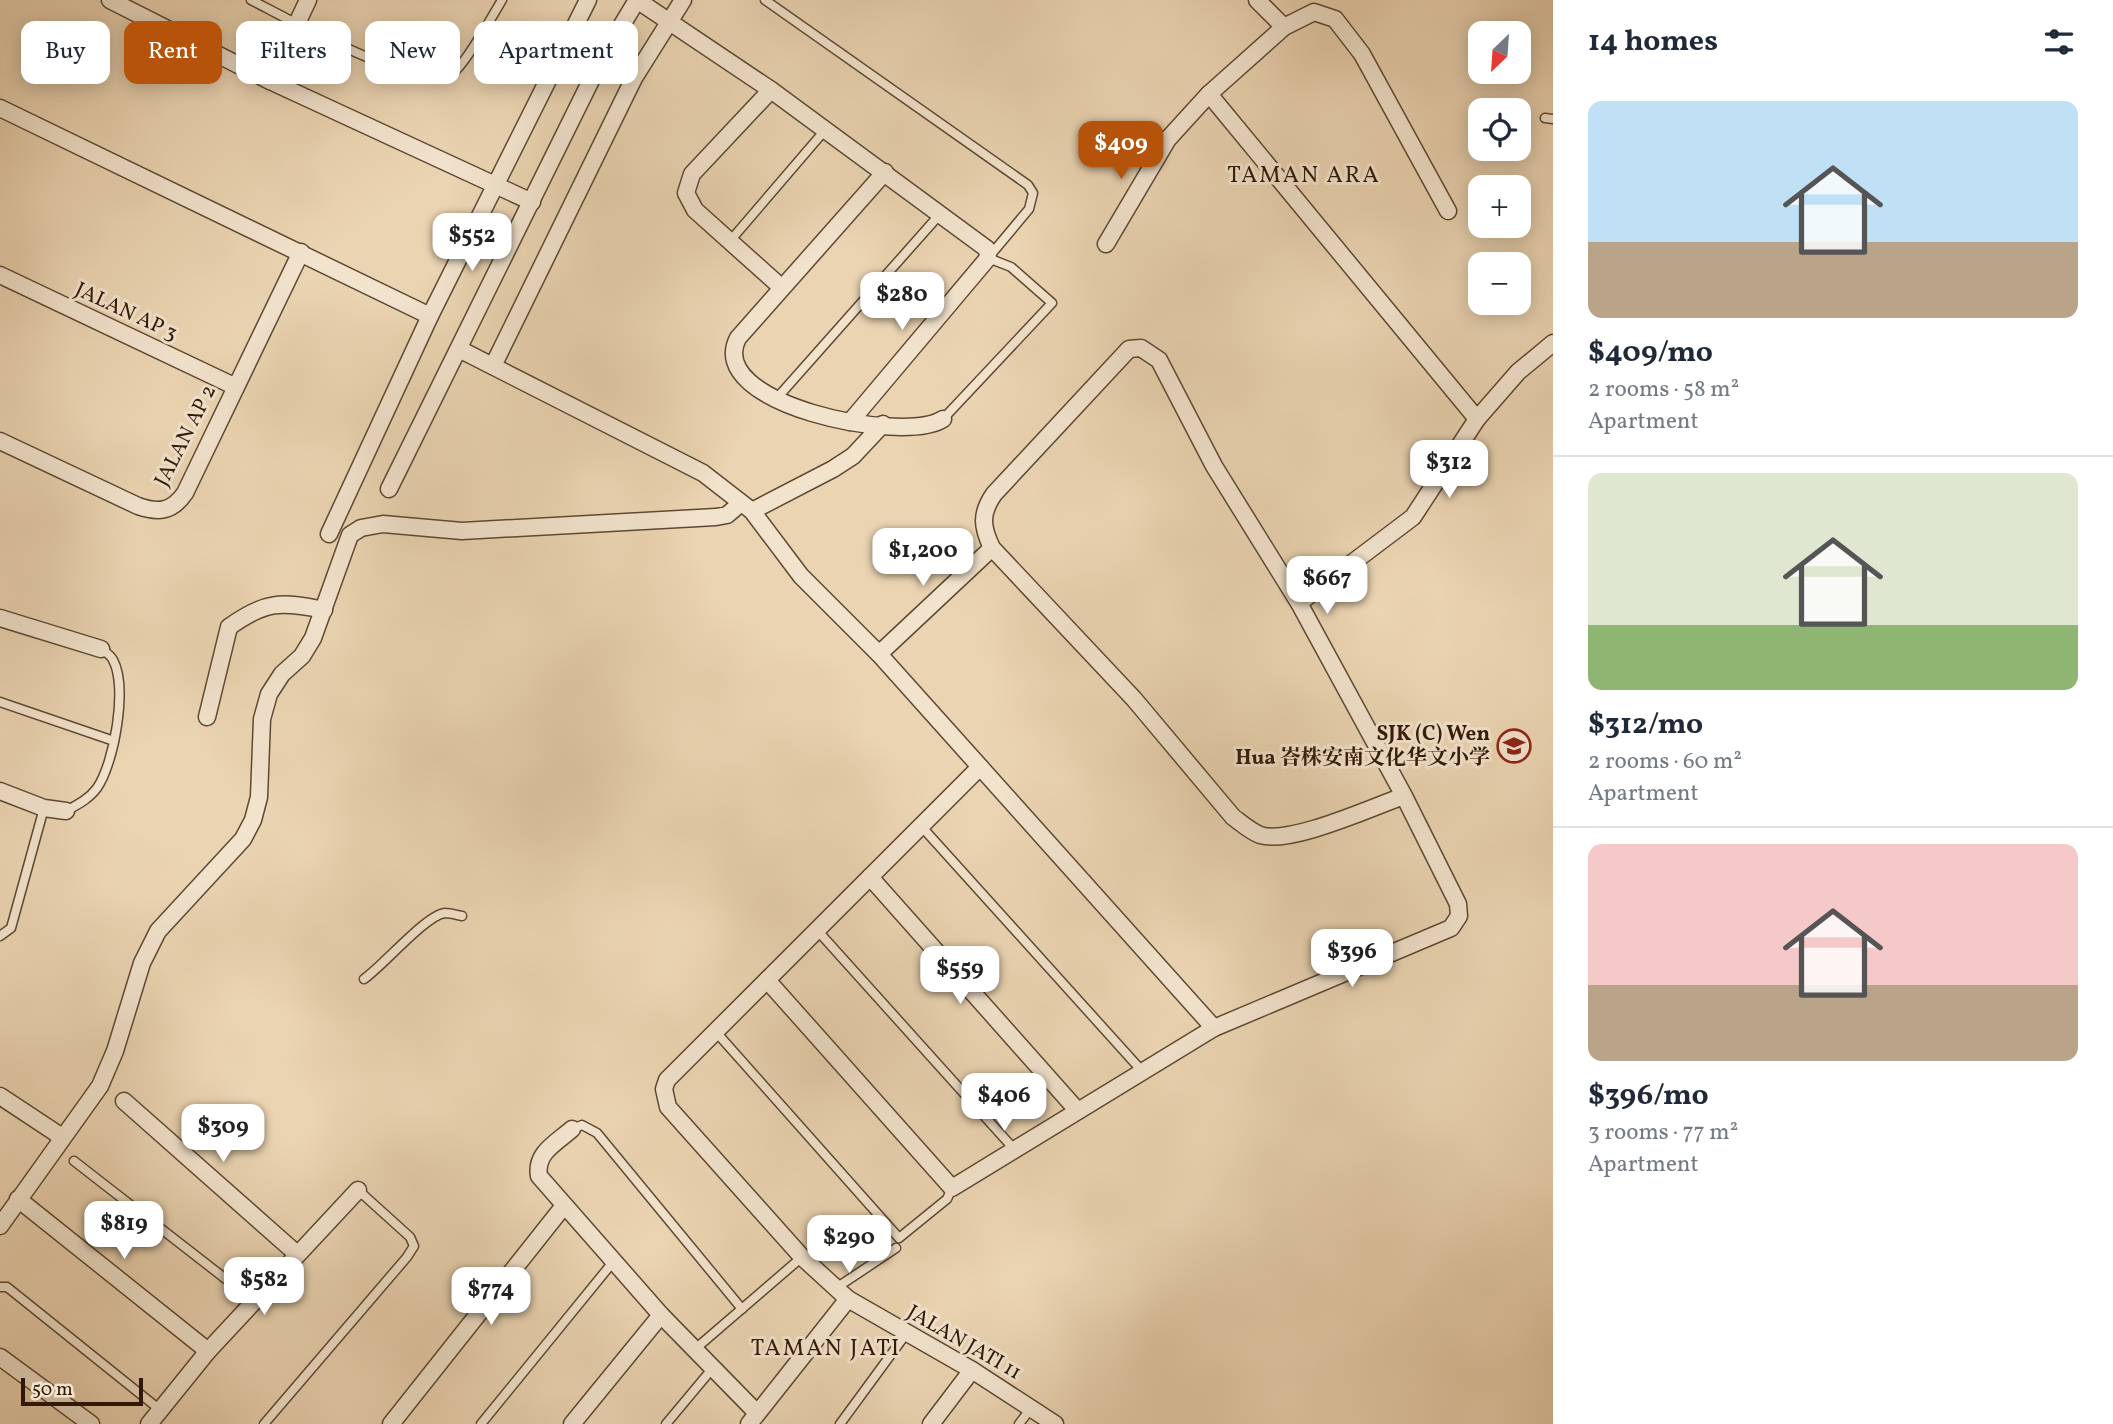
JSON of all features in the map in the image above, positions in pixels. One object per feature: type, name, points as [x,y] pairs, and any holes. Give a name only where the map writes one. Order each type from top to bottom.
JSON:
[{"type":"street","points":[[110,0],[236,63]]},
{"type":"street","points":[[298,21],[308,0]]},
{"type":"street","points":[[329,534],[430,316],[588,0]]},
{"type":"street","points":[[389,489],[602,58],[637,0],[771,90],[984,245],[988,258],[850,422]]},
{"type":"street","points":[[493,366],[634,78],[683,0]]},
{"type":"street","points":[[1256,0],[1284,27]]},
{"type":"street","points":[[1106,244],[1161,148],[1209,94],[1284,27],[1314,12],[1335,19],[1362,54],[1448,211]]},
{"type":"street","points":[[279,84],[532,202]]},
{"type":"street","points":[[771,90],[692,174],[687,184],[689,203],[782,288]]},
{"type":"street","points":[[1209,94],[1477,419]]},
{"type":"street","points":[[0,108],[430,316]]},
{"type":"street","points":[[885,172],[782,288],[733,348],[733,360],[739,370],[776,398],[828,419],[923,426],[943,419]]},
{"type":"street","name":"JALAN AP 2","points":[[0,441],[138,506],[161,511],[179,501],[301,252]]},
{"type":"street","name":"JALAN AP 3","points":[[0,275],[234,386]]},
{"type":"street","points":[[1299,603],[1413,517],[1477,419],[1518,372],[1553,344]]},
{"type":"street","points":[[767,981],[951,1188],[1214,1028],[1451,928],[1456,922],[1458,904],[1405,796],[1299,603],[1214,466],[1159,360],[1141,348],[1129,349],[985,506],[983,518],[992,548],[1134,699],[1233,817],[1247,828],[1261,835],[1291,836],[1405,796]]},
{"type":"street","points":[[459,349],[703,473],[747,507],[802,576],[879,654],[1214,1028]]},
{"type":"street","points":[[0,1226],[100,1086],[108,1070],[142,963],[158,931],[243,839],[253,820],[259,797],[261,719],[269,694],[282,674],[302,656],[324,610],[350,535],[361,528],[383,524],[462,531],[727,515],[833,470],[853,456],[883,424]]},
{"type":"street","points":[[879,654],[992,548]]},
{"type":"street","points":[[207,717],[229,627],[254,608],[292,603],[324,610]]},
{"type":"street","points":[[0,618],[101,649]]},
{"type":"street","points":[[716,1032],[980,766]]},
{"type":"street","points":[[0,791],[44,808],[65,811]]},
{"type":"street","points":[[870,877],[1077,1110]]},
{"type":"street","name":"JALAN JATI 11","points":[[716,1032],[667,1080],[664,1089],[668,1107],[802,1257],[842,1293],[906,1334],[972,1370],[1055,1424]]},
{"type":"street","points":[[0,1096],[62,1137]]},
{"type":"street","points":[[124,1101],[297,1254]]},
{"type":"street","points":[[572,1129],[542,1154],[537,1165],[539,1176],[563,1207],[712,1369],[753,1418],[842,1293]]},
{"type":"street","points":[[152,1420],[208,1351],[358,1190]]},
{"type":"street","points":[[18,1199],[208,1351]]},
{"type":"street","points":[[391,1424],[563,1207]]},
{"type":"street","points":[[572,1424],[661,1315]]},
{"type":"street","points":[[0,1357],[92,1424]]},
{"type":"street","points":[[931,1424],[972,1370]]},
{"type":"lane","points":[[251,0],[293,21]]},
{"type":"lane","points":[[351,48],[404,73],[435,78],[455,71],[502,0]]},
{"type":"lane","points":[[765,0],[1028,185],[1032,193],[1029,208],[988,258],[1011,267],[1052,303],[943,419]]},
{"type":"lane","points":[[730,241],[826,129]]},
{"type":"lane","points":[[776,398],[941,213]]},
{"type":"lane","points":[[65,811],[96,790],[114,741],[120,701],[116,671],[113,658],[101,649]]},
{"type":"lane","points":[[0,702],[114,741]]},
{"type":"lane","points":[[0,936],[10,928],[44,808]]},
{"type":"lane","points":[[921,826],[1142,1071]]},
{"type":"lane","points":[[364,979],[385,965],[412,934],[435,917],[446,913],[462,916]]},
{"type":"lane","points":[[817,930],[1014,1149]]},
{"type":"lane","points":[[716,1032],[899,1238],[947,1199],[951,1188]]},
{"type":"lane","points":[[572,1129],[582,1125],[597,1133],[742,1309]]},
{"type":"lane","points":[[74,1161],[254,1301]]},
{"type":"lane","points":[[264,1424],[407,1257],[414,1245],[410,1237],[358,1190]]},
{"type":"lane","points":[[842,1293],[896,1248]]},
{"type":"lane","points":[[694,1350],[802,1257]]},
{"type":"lane","points":[[481,1424],[613,1262]]},
{"type":"lane","points":[[0,1287],[7,1287],[152,1420]]},
{"type":"lane","points":[[840,1424],[906,1334]]},
{"type":"lane","points":[[666,1424],[712,1369]]},
{"type":"lane","points":[[1019,1424],[1032,1407]]},
{"type":"place","name":"SJK (C) Wen Hua 峇株安南文化华文小学","points":[[1514,746]]},
{"type":"district","name":"TAMAN ARA","points":[[1304,176]]},
{"type":"district","name":"TAMAN JATI","points":[[826,1349]]}]
